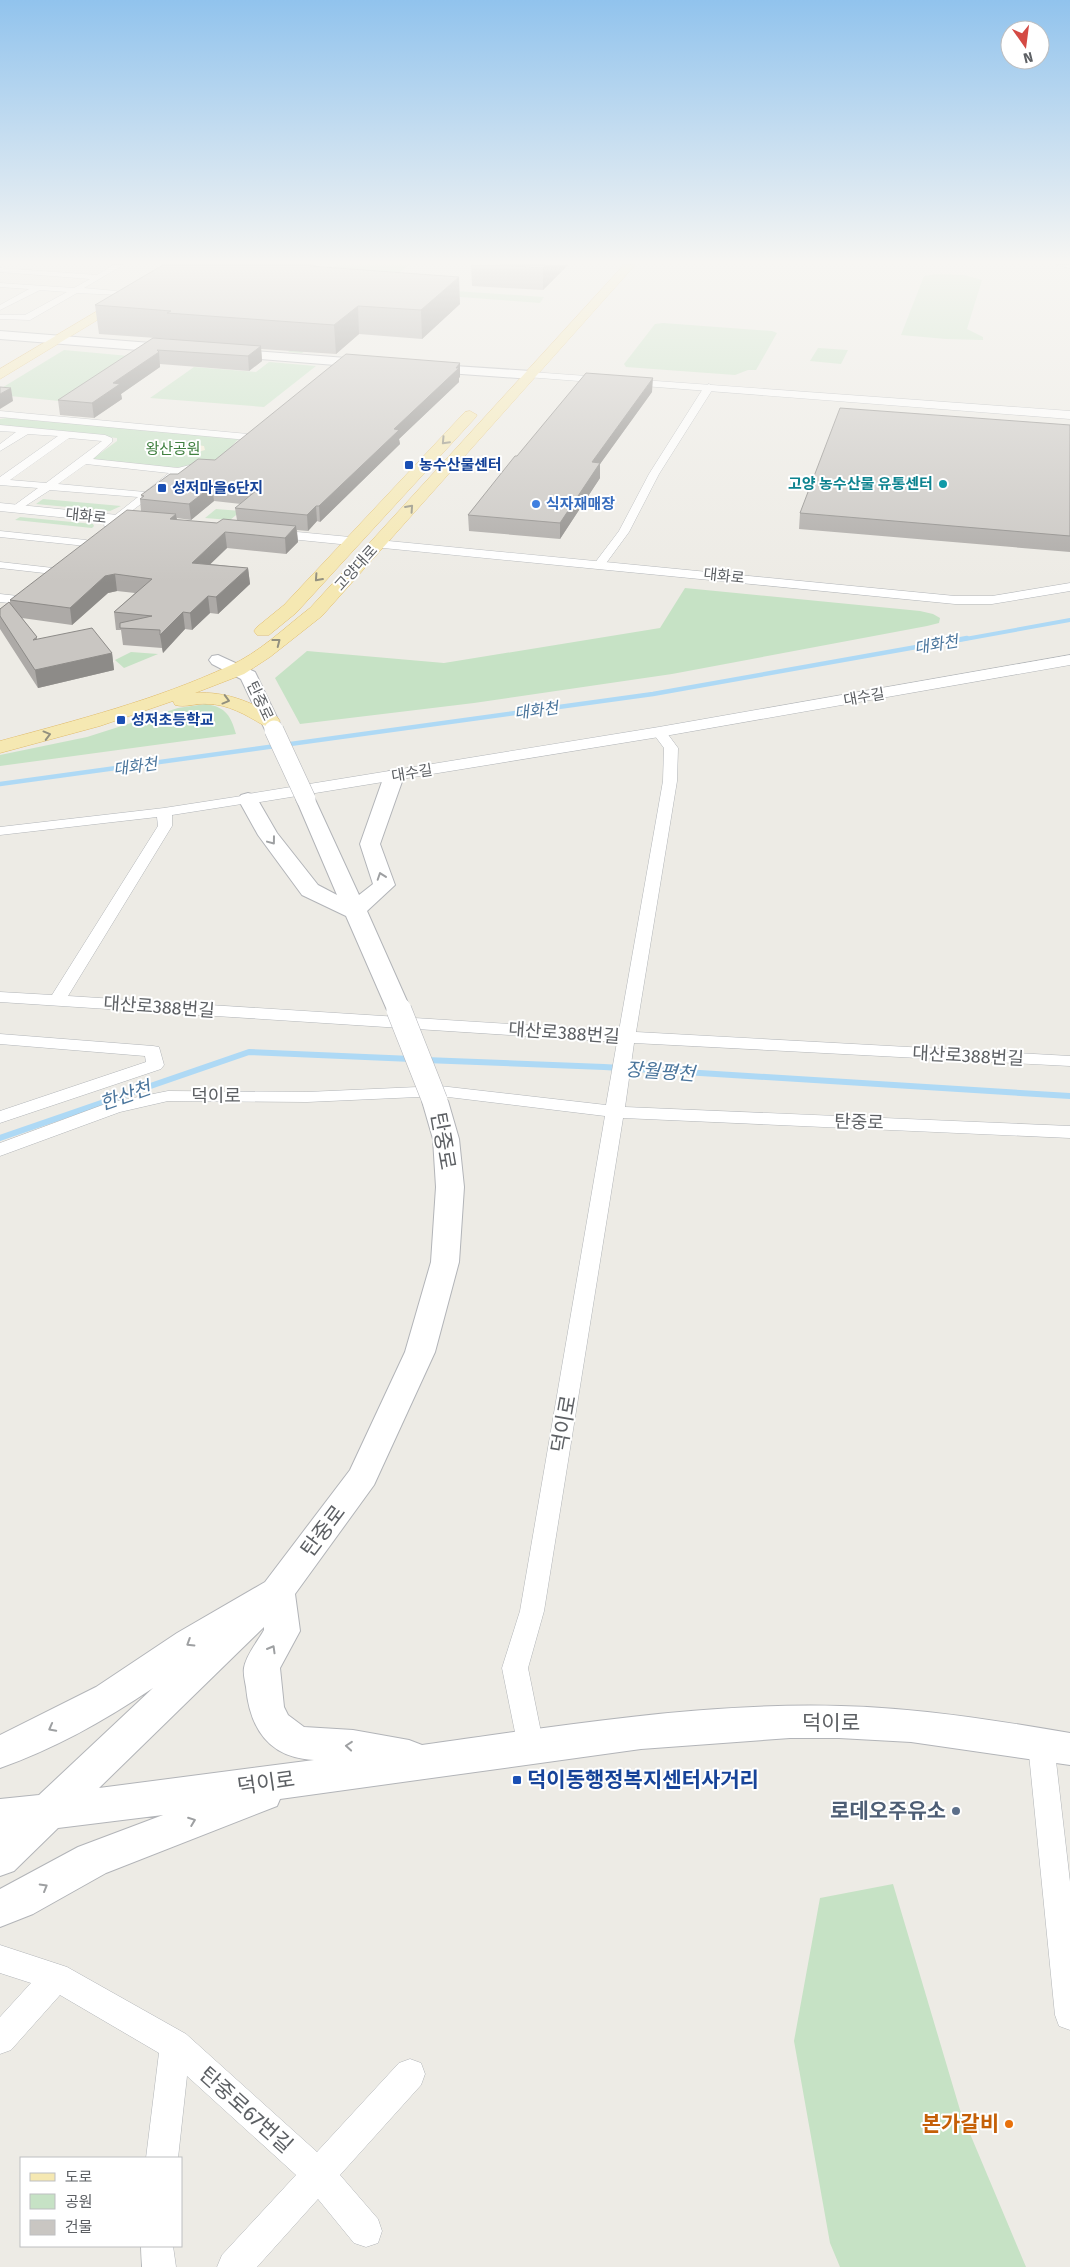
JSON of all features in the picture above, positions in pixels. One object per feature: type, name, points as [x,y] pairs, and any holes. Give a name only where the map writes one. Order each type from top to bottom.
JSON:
[{"type":"main road","points":[[474,371],[531,375]]},
{"type":"main road","points":[[496,386],[511,371]]},
{"type":"main road","name":"고양대로","points":[[0,733],[115,702],[230,660],[264,653],[316,612],[535,371]]},
{"type":"main road","name":"고양대로","points":[[250,642],[290,609],[476,408]]},
{"type":"main road","name":"고양대로","points":[[0,747],[146,705],[230,660]]},
{"type":"main road","name":"탄중로","points":[[230,660],[249,676],[306,799],[354,911]]},
{"type":"main road","points":[[92,722],[206,697],[230,700],[272,726]]},
{"type":"main road","points":[[354,911],[384,885],[370,844],[394,776]]},
{"type":"main road","points":[[248,799],[268,835],[310,890],[354,911],[438,1096]]},
{"type":"main road","name":"탄중로","points":[[0,1858],[277,1592],[363,1476],[420,1352],[445,1262],[450,1187],[446,1139],[438,1096]]},
{"type":"main road","points":[[0,1752],[24,1742],[109,1698],[190,1643],[277,1592],[282,1632],[262,1667],[266,1708],[274,1726],[297,1743],[353,1746],[431,1761]]},
{"type":"main road","name":"덕이로","points":[[0,1817],[50,1812],[656,1731],[799,1722],[887,1724],[982,1735],[1055,1747]]},
{"type":"main road","points":[[0,1908],[19,1901],[92,1860],[307,1777]]},
{"type":"street","points":[[531,375],[1070,415]]},
{"type":"street","points":[[600,564],[624,532],[654,474],[708,387]]},
{"type":"street","points":[[0,414],[248,437]]},
{"type":"street","points":[[0,428],[109,440],[84,461],[16,509]]},
{"type":"street","points":[[238,446],[259,428]]},
{"type":"street","points":[[0,448],[25,430]]},
{"type":"street","points":[[0,482],[68,434]]},
{"type":"street","points":[[84,461],[178,471],[221,461]]},
{"type":"street","points":[[73,554],[178,471]]},
{"type":"street","points":[[0,482],[147,495]]},
{"type":"street","name":"대화로","points":[[0,507],[164,524]]},
{"type":"street","points":[[250,532],[350,542]]},
{"type":"street","points":[[0,534],[93,539]]},
{"type":"street","name":"대화로","points":[[378,544],[600,564],[955,600],[992,600],[1070,587]]},
{"type":"street","points":[[0,565],[57,568],[39,582]]},
{"type":"street","points":[[0,598],[21,597],[6,610]]},
{"type":"street","name":"대수길","points":[[0,832],[164,812],[394,776],[1070,660]]},
{"type":"street","points":[[626,1042],[670,781],[671,748],[659,732]]},
{"type":"street","points":[[0,997],[57,1001],[166,826],[164,812]]},
{"type":"street","name":"대산로388번길","points":[[57,1001],[626,1042],[1070,1061]]},
{"type":"street","points":[[0,1039],[153,1051],[155,1065],[0,1117]]},
{"type":"street","name":"덕이로","points":[[531,1747],[515,1668],[532,1611],[626,1042]]},
{"type":"street","name":"덕이로","points":[[0,1150],[115,1107],[168,1096],[438,1096]]},
{"type":"street","name":"탄중로","points":[[438,1096],[1070,1132]]},
{"type":"street","name":"덕이로","points":[[1055,1747],[1070,2015]]},
{"type":"street","name":"탄중로67번길","points":[[0,1959],[56,1977],[175,2045],[318,2174],[366,2231]]},
{"type":"street","points":[[0,2039],[56,1977]]},
{"type":"street","name":"탄중로67번길","points":[[162,2157],[175,2045]]},
{"type":"street","points":[[234,2267],[410,2074]]},
{"type":"street","points":[[157,2247],[159,2267]]},
{"type":"green space","points":[[30,371],[106,371],[59,401],[0,395],[0,389]]},
{"type":"green space","points":[[189,371],[310,371],[264,407],[150,398]]},
{"type":"green space","points":[[678,371],[746,371],[735,375]]},
{"type":"green space","name":"왕산공원","points":[[7,418],[240,438],[223,455],[210,462],[194,466],[177,467],[141,466],[91,460],[117,441],[117,438],[0,426],[0,419]]},
{"type":"green space","points":[[43,499],[121,506],[110,511],[36,504]]},
{"type":"green space","points":[[216,509],[241,511],[230,520],[205,518]]},
{"type":"green space","points":[[20,517],[93,524],[94,526],[92,528],[15,520]]},
{"type":"green space","points":[[685,588],[920,611],[940,618],[939,623],[927,626],[672,674],[474,703],[300,724],[275,678],[307,651],[444,663],[660,628]]},
{"type":"green space","points":[[131,652],[158,654],[124,668],[115,660]]},
{"type":"green space","points":[[206,704],[218,707],[227,713],[236,734],[0,766],[0,755],[87,737],[178,708]]},
{"type":"green space","points":[[893,1884],[960,2110],[1026,2267],[840,2267],[830,2243],[794,2041],[820,1898]]},
{"type":"sand","points":[[191,444],[204,446],[205,450],[188,455],[173,451],[176,446]]},
{"type":"building","points":[[103,371],[131,371],[113,383],[120,384],[92,403],[58,400]]},
{"type":"building","points":[[325,371],[456,371],[394,429],[399,430],[319,506],[316,506],[307,515],[235,508],[257,490],[212,486],[189,504],[140,499],[144,496],[141,495],[170,474],[178,474],[198,459],[215,460]]},
{"type":"building","points":[[586,373],[653,378],[592,462],[600,463],[560,523],[468,515],[515,456],[517,456]]},
{"type":"building","points":[[0,387],[11,388],[0,394]]},
{"type":"building","name":"고양 농수산물 유통센터","points":[[840,408],[1070,425],[1070,536],[800,513]]},
{"type":"building","points":[[127,510],[176,514],[170,519],[217,523],[223,519],[296,526],[285,538],[225,532],[192,563],[248,568],[216,597],[208,596],[190,613],[183,612],[160,635],[160,630],[120,628],[120,623],[152,616],[114,612],[152,579],[115,574],[105,576],[70,608],[10,600]]},
{"type":"building","points":[[9,602],[37,637],[33,640],[92,628],[112,653],[35,670],[0,616],[0,609]]},
{"type":"waterway","name":"대화천","points":[[960,640],[1070,620]]},
{"type":"waterway","name":"대화천","points":[[0,784],[653,694],[967,638]]},
{"type":"waterway","name":"한산천","points":[[0,1138],[249,1052],[412,1059]]},
{"type":"waterway","name":"장월평천","points":[[425,1060],[604,1067],[1070,1096]]},
{"type":"place","name":"농수산물센터","points":[[409,465]]},
{"type":"place","name":"고양 농수산물 유통센터","points":[[943,484]]},
{"type":"place","name":"성저마을6단지","points":[[162,488]]},
{"type":"place","name":"식자재매장","points":[[536,504]]},
{"type":"place","name":"성저초등학교","points":[[121,720]]},
{"type":"place","name":"덕이동행정복지센터사거리","points":[[517,1780]]},
{"type":"place","name":"로데오주유소","points":[[956,1811]]},
{"type":"place","name":"본가갈비","points":[[1009,2124]]}]
